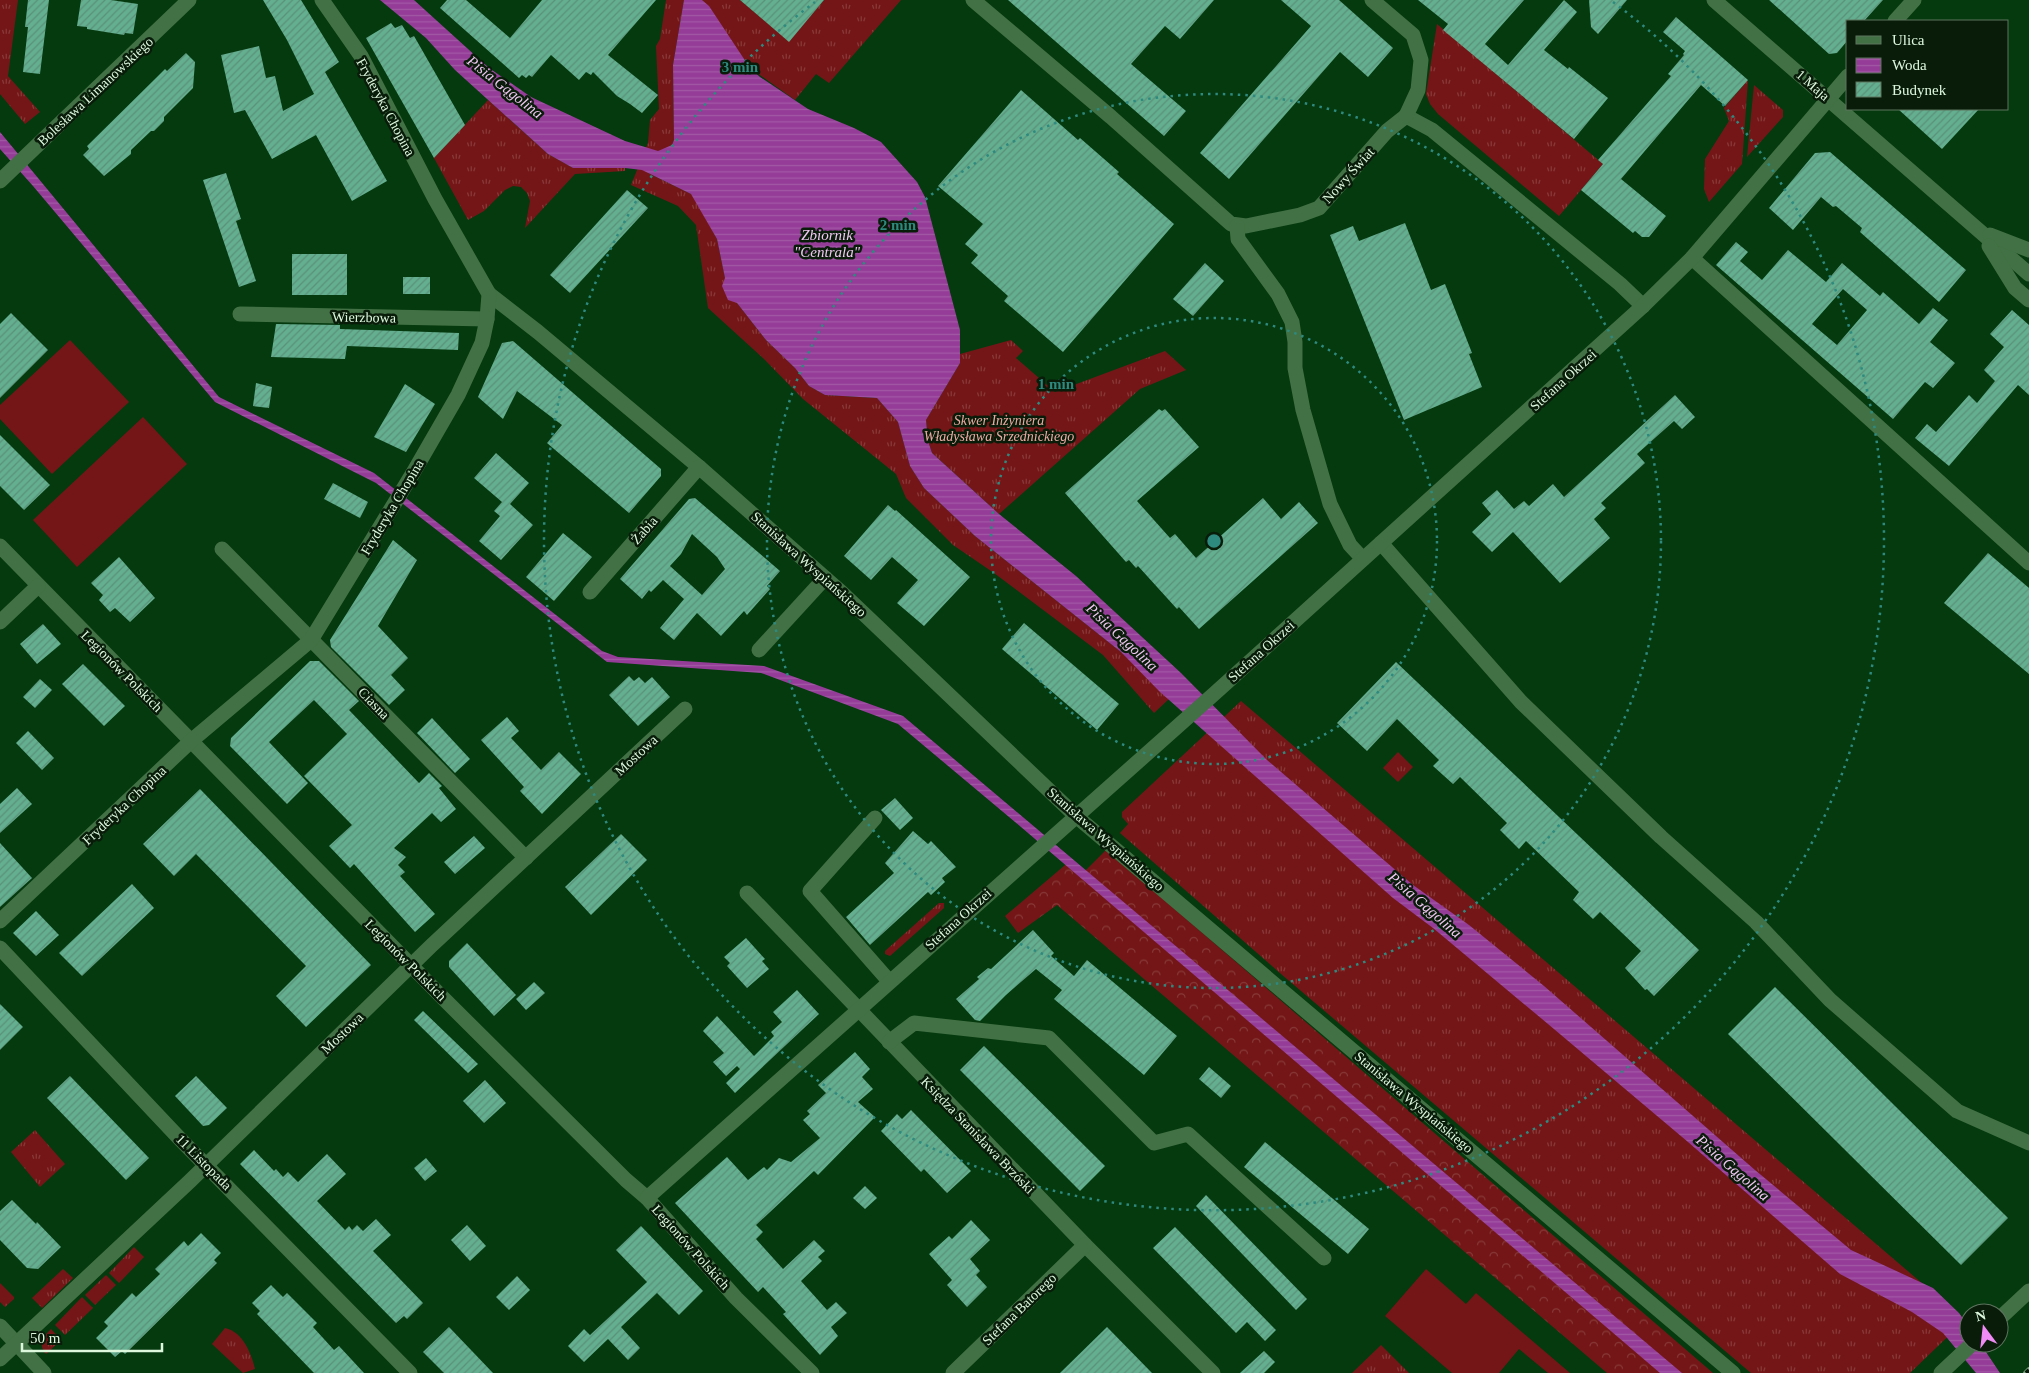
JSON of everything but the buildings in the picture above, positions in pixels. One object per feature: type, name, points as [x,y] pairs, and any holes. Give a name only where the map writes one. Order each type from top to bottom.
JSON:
[{"type":"street","name":"Bolesława Limanowskiego","points":[[3,178],[189,0]]},
{"type":"street","name":"Fryderyka Chopina","points":[[0,921],[191,742],[311,640],[413,474],[458,395],[482,343],[487,319],[488,294],[435,199],[360,56],[322,0]]},
{"type":"street","points":[[973,0],[1111,117],[1200,195],[1226,221],[1237,226],[1238,239],[1278,294],[1292,322],[1296,368],[1303,410],[1330,504],[1350,545],[1363,560]]},
{"type":"street","points":[[1372,0],[1413,35],[1421,60],[1418,90],[1406,116],[1432,130],[1620,284],[1643,306]]},
{"type":"street","name":"1 Maja","points":[[1714,0],[2029,274]]},
{"type":"street","points":[[1896,20],[1914,0]]},
{"type":"street","name":"Stefana Okrzei","points":[[647,1198],[1214,694],[1643,306],[1692,258],[1846,78]]},
{"type":"street","name":"Nowy Świat","points":[[1237,226],[1246,226],[1300,215],[1318,208],[1387,132],[1406,116]]},
{"type":"street","name":"1 Maja","points":[[1979,231],[2029,250]]},
{"type":"street","name":"1 Maja","points":[[1979,231],[2016,288],[2029,300]]},
{"type":"street","points":[[1692,258],[2029,563]]},
{"type":"street","name":"Stanisława Wyspiańskiego","points":[[488,294],[538,332],[699,467],[826,578],[1076,816],[1734,1373]]},
{"type":"street","name":"Wierzbowa","points":[[240,314],[487,319]]},
{"type":"street","name":"Żabia","points":[[590,592],[699,467]]},
{"type":"street","points":[[1381,544],[1521,702],[1661,837],[1756,922],[1830,1000],[1957,1111],[2029,1143]]},
{"type":"street","name":"Legionów Polskich","points":[[0,546],[411,966],[626,1180],[647,1198],[736,1298],[812,1373]]},
{"type":"street","name":"Ciasna","points":[[222,549],[526,858]]},
{"type":"street","points":[[759,650],[826,578]]},
{"type":"street","points":[[0,622],[38,586]]},
{"type":"street","name":"Mostowa","points":[[0,1359],[411,966],[685,709]]},
{"type":"street","points":[[875,818],[810,891],[889,981]]},
{"type":"street","name":"Księdza Stanisława Brzóski","points":[[747,892],[1085,1245],[1213,1373]]},
{"type":"street","name":"11 Listopada","points":[[0,948],[206,1164],[410,1373]]},
{"type":"street","points":[[889,1042],[914,1023],[1049,1038],[1154,1143],[1188,1134],[1324,1258]]},
{"type":"street","name":"Stefana Batorego","points":[[953,1373],[1085,1245]]},
{"type":"street","points":[[2009,1310],[2029,1291]]},
{"type":"street","points":[[0,1326],[44,1373]]},
{"type":"street","points":[[1941,1373],[1962,1353]]},
{"type":"green space","points":[[0,0],[18,0],[8,76],[40,112],[25,124],[0,94]]},
{"type":"green space","points":[[666,0],[684,0],[673,65],[674,140],[672,145],[648,173],[691,194],[696,200],[717,239],[725,278],[737,303],[766,340],[795,368],[809,386],[825,395],[877,398],[898,422],[910,466],[924,488],[975,536],[1121,652],[1169,699],[1154,713],[1103,655],[994,573],[953,545],[906,498],[896,474],[803,399],[764,359],[708,308],[696,225],[678,206],[631,185],[648,143],[650,120],[659,109],[656,46],[660,39]]},
{"type":"green space","points":[[702,0],[740,0],[789,41],[824,0],[901,0],[829,83],[816,74],[795,100],[750,68]]},
{"type":"green space","points":[[1437,24],[1603,164],[1559,216],[1438,114],[1430,104],[1426,94]]},
{"type":"green space","points":[[1748,80],[1742,164],[1709,202],[1704,189],[1705,159],[1729,121],[1724,108]]},
{"type":"green space","points":[[1754,85],[1783,110],[1783,117],[1747,157]]},
{"type":"green space","points":[[488,100],[548,154],[573,168],[625,168],[625,171],[575,174],[525,228],[530,201],[527,193],[521,187],[513,186],[505,190],[484,211],[468,220],[434,158]]},
{"type":"green space","points":[[70,340],[129,402],[52,474],[0,419],[0,405]]},
{"type":"green space","name":"Skwer Inżyniera Władysława Srzednickiego","points":[[1011,340],[1023,351],[1016,358],[1055,392],[1165,351],[1186,370],[1140,389],[999,514],[932,453],[928,441],[926,420],[960,363],[960,354]]},
{"type":"green space","points":[[143,417],[187,464],[77,567],[33,520]]},
{"type":"green space","points":[[1241,701],[1959,1315],[1959,1326],[1910,1373],[1751,1373],[1281,974],[1120,833],[1128,824],[1122,817],[1122,812]]},
{"type":"green space","points":[[1398,752],[1413,767],[1398,782],[1383,768]]},
{"type":"green space","points":[[1106,850],[1713,1373],[1607,1373],[1057,905],[1018,933],[1005,916],[1071,860],[1085,871]]},
{"type":"green space","points":[[939,903],[944,903],[944,908],[890,956],[885,954],[885,951]]},
{"type":"green space","points":[[35,1130],[65,1164],[40,1187],[11,1152]]},
{"type":"green space","points":[[134,1247],[144,1257],[119,1283],[109,1273]]},
{"type":"green space","points":[[63,1269],[73,1278],[42,1308],[32,1298]]},
{"type":"green space","points":[[1426,1269],[1466,1304],[1476,1293],[1570,1373],[1548,1373],[1519,1349],[1499,1373],[1452,1373],[1385,1316]]},
{"type":"green space","points":[[106,1275],[116,1285],[95,1305],[85,1295]]},
{"type":"green space","points":[[0,1283],[14,1297],[5,1307],[0,1302]]},
{"type":"green space","points":[[82,1297],[93,1308],[65,1335],[55,1325]]},
{"type":"green space","points":[[225,1328],[237,1334],[245,1344],[255,1369],[243,1373],[212,1344]]},
{"type":"green space","points":[[51,1329],[61,1340],[46,1354],[42,1347],[42,1341]]},
{"type":"green space","points":[[1381,1345],[1409,1373],[1352,1373]]},
{"type":"water","points":[[380,0],[414,0],[489,68],[531,97],[625,141],[658,151],[672,145],[674,140],[673,65],[684,0],[702,0],[709,6],[750,68],[760,77],[808,109],[854,128],[881,142],[917,182],[925,197],[960,330],[960,363],[926,420],[928,441],[932,453],[999,514],[1076,576],[1181,673],[1267,760],[1413,885],[1469,925],[1544,986],[1755,1170],[1851,1250],[1933,1288],[1959,1313],[1959,1352],[1943,1333],[1912,1312],[1840,1274],[1548,1024],[1433,928],[1393,898],[1160,692],[1121,652],[975,536],[924,488],[910,466],[898,422],[877,398],[825,395],[809,386],[795,368],[766,340],[737,303],[728,300],[722,286],[725,278],[717,239],[691,194],[642,170],[625,168],[573,168],[548,154],[455,70],[426,38]]},
{"type":"water","points":[[0,132],[219,397],[374,473],[602,651],[618,657],[764,666],[903,716],[1682,1373],[1660,1373],[898,724],[761,673],[607,662],[376,483],[215,402],[0,149]]},
{"type":"water","points":[[1960,1353],[1987,1353],[2000,1373],[1976,1373]]},
{"type":"railway","points":[[2026,1373],[2029,1370]]},
{"type":"water label","name":"Pisia Gągolina","points":[[505,87]]},
{"type":"water label","name":"Zbiornik \"Centrala\"","points":[[827,244]]},
{"type":"water label","name":"Pisia Gągolina","points":[[1122,637]]},
{"type":"water label","name":"Pisia Gągolina","points":[[1425,905]]},
{"type":"water label","name":"Pisia Gągolina","points":[[1733,1168]]}]
